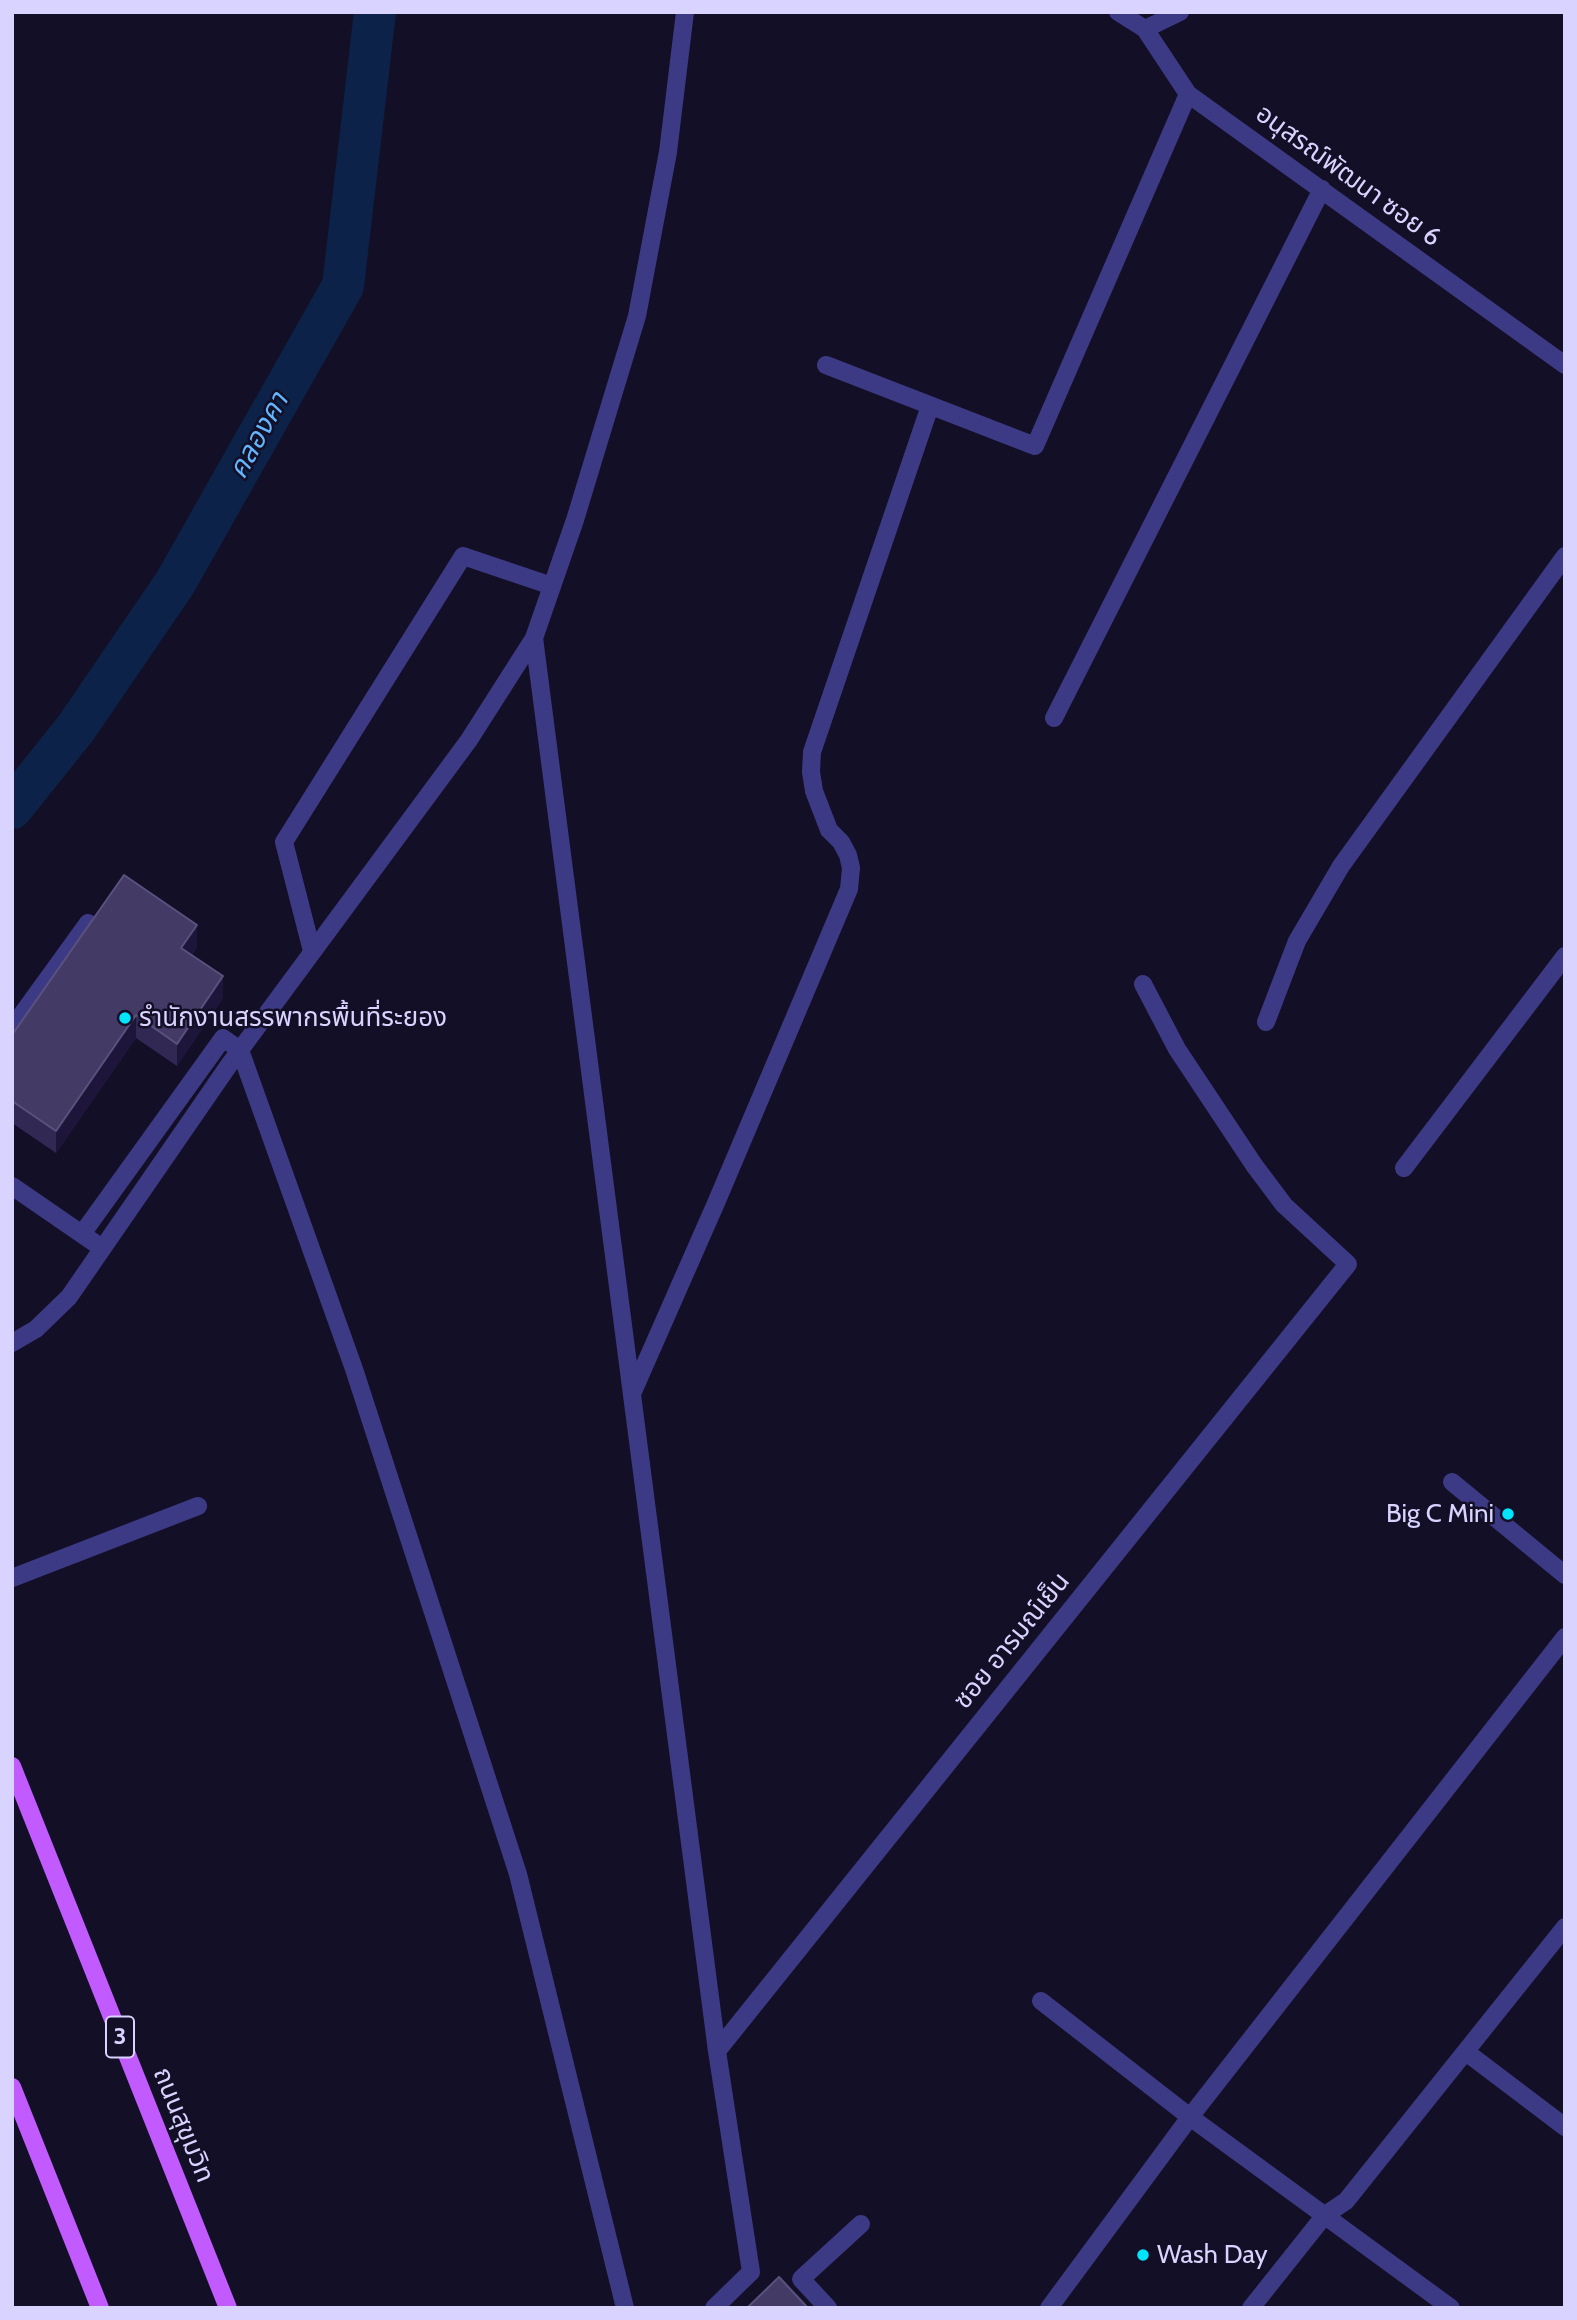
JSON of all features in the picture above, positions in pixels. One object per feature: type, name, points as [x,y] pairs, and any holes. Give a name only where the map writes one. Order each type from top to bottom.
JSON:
[{"type":"main road","name":"ถนนสุขุมวิท","points":[[12,1766],[228,2308]]},
{"type":"main road","points":[[12,2087],[100,2308]]},
{"type":"street","points":[[12,1343],[36,1329],[69,1297],[240,1050],[469,740],[534,638],[575,520],[637,316],[668,152],[685,12]]},
{"type":"street","name":"อนุสรณ์พัฒนา ซอย 6","points":[[1118,12],[1145,29],[1188,94],[1565,365]]},
{"type":"street","points":[[1145,29],[1180,12]]},
{"type":"street","points":[[826,365],[1035,446],[1188,94]]},
{"type":"street","points":[[1054,718],[1322,189]]},
{"type":"street","points":[[632,1394],[849,889],[851,868],[848,855],[841,842],[829,830],[814,791],[812,752],[930,406]]},
{"type":"street","points":[[312,951],[284,842],[463,556],[552,586]]},
{"type":"street","points":[[1266,1022],[1297,941],[1341,866],[1565,556]]},
{"type":"street","points":[[534,638],[717,2051],[751,2272],[714,2308]]},
{"type":"street","points":[[12,1028],[88,923]]},
{"type":"street","points":[[1404,1168],[1565,956]]},
{"type":"street","name":"ซอย อารมณ์เย็น","points":[[717,2051],[1348,1264],[1284,1205],[1254,1165],[1177,1049],[1143,984]]},
{"type":"street","points":[[82,1234],[223,1038],[240,1050],[354,1369],[518,1874],[625,2308]]},
{"type":"street","points":[[12,1186],[102,1248]]},
{"type":"street","points":[[1452,1482],[1565,1575]]},
{"type":"street","points":[[12,1578],[198,1506]]},
{"type":"street","points":[[1053,2306],[1189,2116],[1565,1637]]},
{"type":"street","points":[[1251,2308],[1325,2216],[1346,2201],[1565,1927]]},
{"type":"street","points":[[1041,2001],[1189,2116],[1451,2308]]},
{"type":"street","points":[[1466,2052],[1565,2127]]},
{"type":"street","points":[[828,2308],[801,2279],[861,2224]]},
{"type":"building","name":"รำนักงานสรรพากรพื้นที่ระยอง","points":[[124,875],[197,925],[181,948],[223,976],[177,1044],[136,1015],[56,1131],[12,1101],[12,1035]]},
{"type":"building","points":[[779,2277],[808,2308],[747,2308]]},
{"type":"waterway","name":"คลองคา","points":[[12,808],[76,728],[175,583],[343,286],[375,12]]},
{"type":"place","name":"รำนักงานสรรพากรพื้นที่ระยอง","points":[[125,1018]]},
{"type":"place","name":"Big C Mini","points":[[1508,1514]]},
{"type":"place","name":"Wash Day","points":[[1143,2255]]}]
